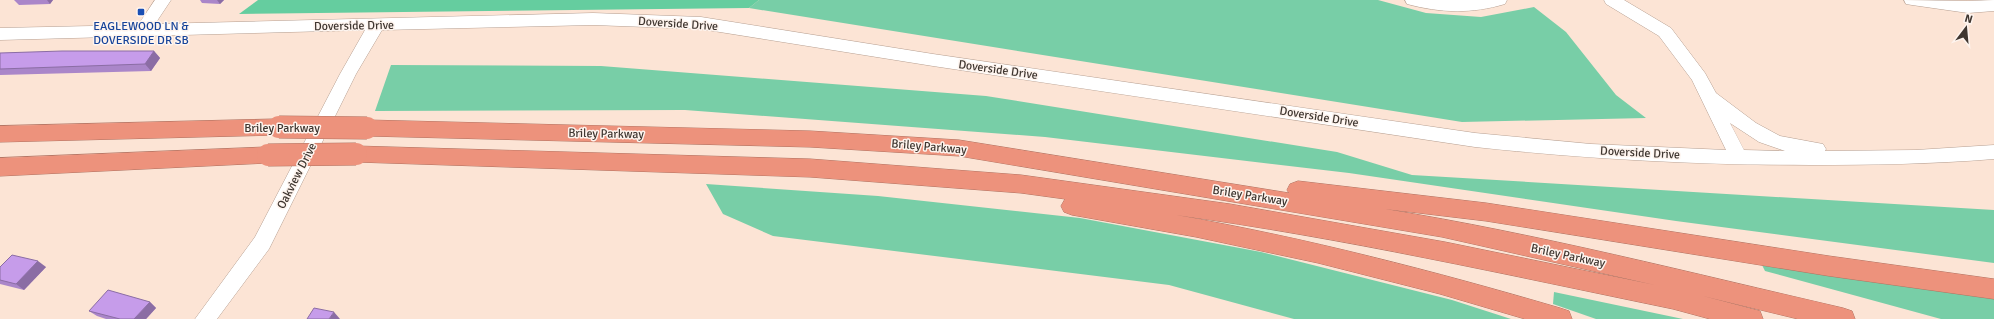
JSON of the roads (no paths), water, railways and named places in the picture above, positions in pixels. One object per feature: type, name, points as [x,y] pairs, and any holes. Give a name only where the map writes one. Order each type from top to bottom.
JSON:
[{"type":"highway","name":"Briley Parkway","points":[[0,134],[279,127],[367,128],[810,139],[959,148],[1442,228],[1669,278],[1843,319]]},
{"type":"highway","points":[[959,148],[1121,164],[1263,186],[1486,212],[1600,232],[1994,289]]},
{"type":"highway","name":"Briley Parkway","points":[[0,167],[268,155],[356,154],[810,168],[1021,184],[1230,213],[1445,252],[1672,299],[1751,319]]},
{"type":"highway","points":[[810,168],[904,183],[1010,196],[1199,227],[1390,272],[1483,296],[1560,319]]},
{"type":"street","points":[[143,30],[163,0]]},
{"type":"street","points":[[1413,0],[1441,6],[1484,6],[1499,0]]},
{"type":"street","points":[[1612,0],[1665,32],[1699,76],[1738,157]]},
{"type":"street","points":[[1912,0],[1968,7],[1994,5]]},
{"type":"street","name":"Doverside Drive","points":[[0,34],[376,26],[593,19],[701,23],[934,60],[1475,140],[1547,148],[1738,157],[1950,157],[1994,152]]},
{"type":"street","name":"Oakview Drive","points":[[205,319],[262,243],[348,74],[376,26]]},
{"type":"street","points":[[1707,92],[1743,123],[1774,140],[1795,146],[1889,158]]},
{"type":"place","name":"EAGLEWOOD LN & DOVERSIDE DR SB","points":[[141,12]]}]
